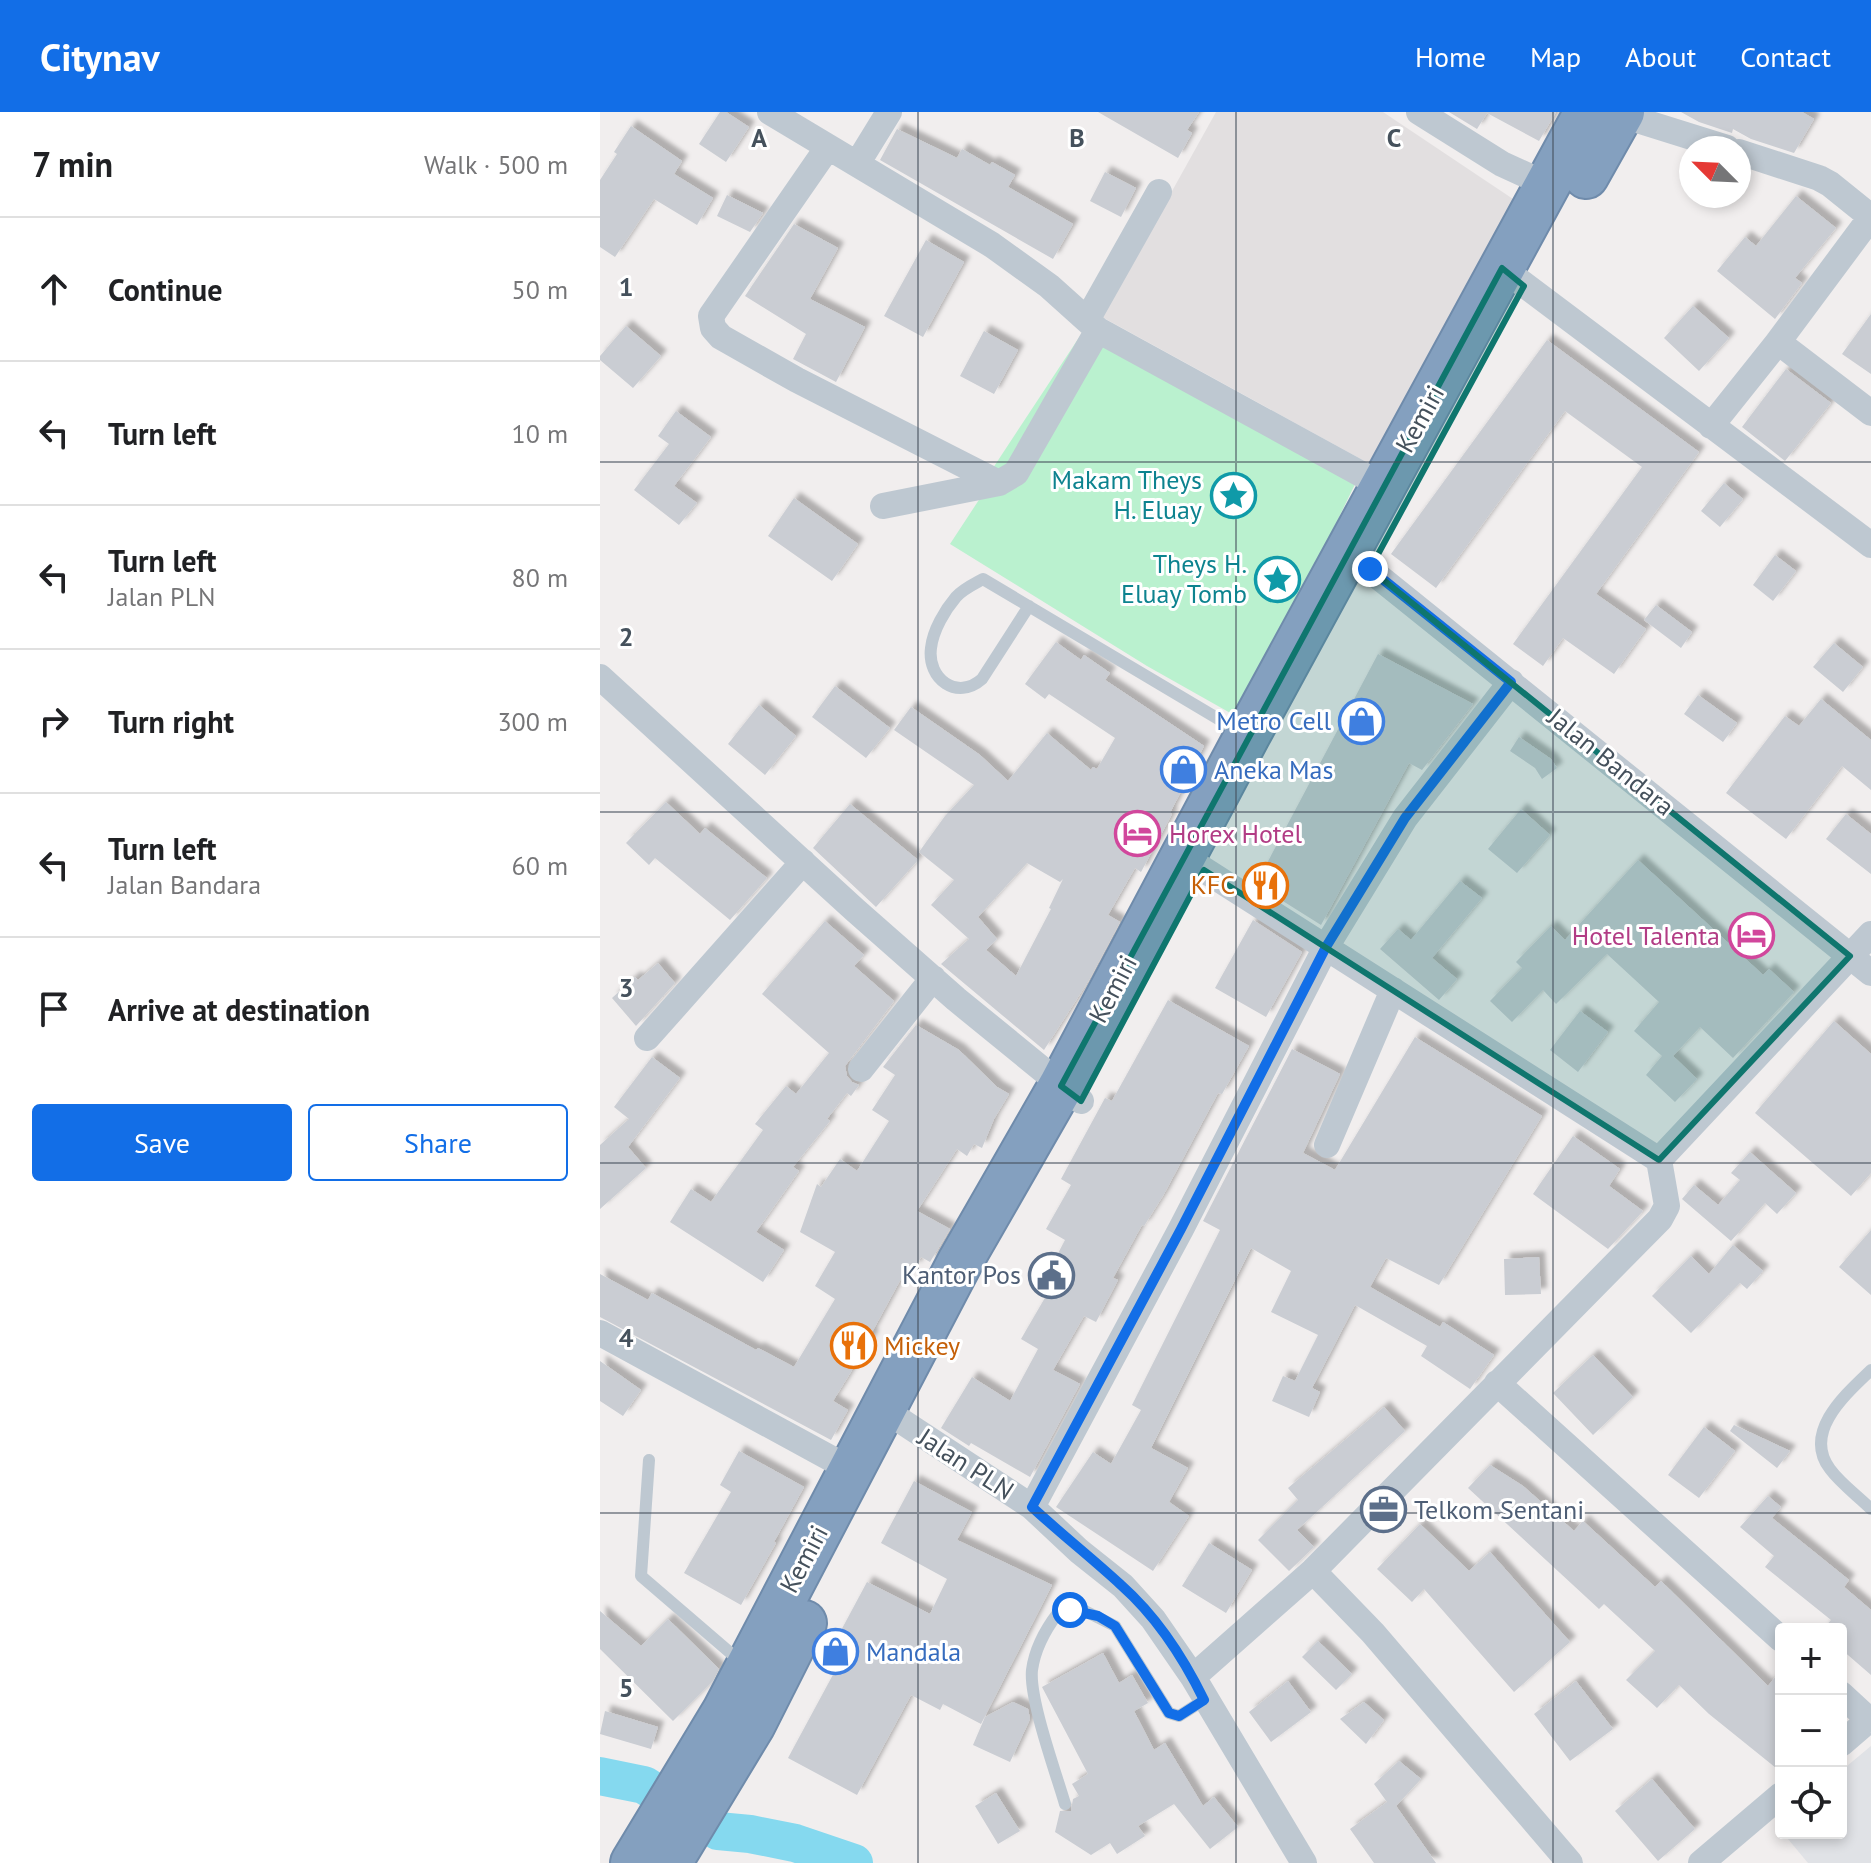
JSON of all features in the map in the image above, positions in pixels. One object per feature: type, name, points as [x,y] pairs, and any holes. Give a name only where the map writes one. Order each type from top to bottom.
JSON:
[{"type":"highway","name":"Kemiri","points":[[669,1863],[739,1717],[894,1416],[1194,863],[1292,704],[1360,561],[1513,277],[1548,185],[1610,113]]},
{"type":"highway","name":"Kemiri","points":[[1194,863],[1247,736],[1360,561],[1383,486],[1610,113]]},
{"type":"highway","name":"Kemiri","points":[[633,1863],[739,1717],[747,1667],[852,1470],[894,1416]]},
{"type":"street","points":[[770,112],[992,245],[1049,286],[1093,325],[1383,486]]},
{"type":"street","points":[[857,164],[889,112]]},
{"type":"street","points":[[1419,112],[1502,164],[1548,185]]},
{"type":"street","points":[[1610,113],[1687,136]]},
{"type":"street","points":[[828,147],[711,316],[713,328],[721,337],[797,380],[999,483]]},
{"type":"street","points":[[1711,426],[1871,217],[1830,184],[1811,174],[1751,156]]},
{"type":"street","points":[[883,506],[999,483],[1016,473],[1159,192]]},
{"type":"street","points":[[1513,277],[1871,545]]},
{"type":"street","points":[[1778,342],[1871,413]]},
{"type":"street","name":"Jalan Bandara","points":[[1360,561],[1871,973]]},
{"type":"street","points":[[600,677],[933,978],[1071,1093]]},
{"type":"street","points":[[1032,1507],[1181,1229],[1326,947],[1405,818],[1511,682]]},
{"type":"street","points":[[647,1038],[803,862]]},
{"type":"street","points":[[1194,863],[1659,1160],[1667,1206],[1660,1219],[1199,1689]]},
{"type":"street","points":[[1659,1160],[1871,934]]},
{"type":"street","points":[[861,1069],[933,978]]},
{"type":"street","points":[[1327,1145],[1393,990]]},
{"type":"street","points":[[600,1333],[852,1470]]},
{"type":"street","points":[[1497,1383],[1775,1634]]},
{"type":"street","name":"Jalan PLN","points":[[894,1416],[1032,1507],[1079,1551],[1123,1586],[1153,1619],[1199,1689],[1304,1863]]},
{"type":"street","points":[[1313,1571],[1373,1633],[1570,1863]]},
{"type":"street","points":[[1842,1695],[1870,1719],[1847,1739]]},
{"type":"street","points":[[1701,1863],[1775,1800]]},
{"type":"lane","points":[[1029,606],[982,679],[973,687],[964,690],[935,676],[931,645],[941,620],[958,594],[983,579],[1029,606],[1247,736]]},
{"type":"lane","points":[[1871,1370],[1839,1404],[1826,1422],[1820,1438],[1822,1454],[1830,1469],[1871,1508]]},
{"type":"lane","points":[[649,1460],[641,1576],[747,1667]]},
{"type":"lane","points":[[1065,1804],[1032,1673],[1037,1648],[1058,1613],[1085,1611],[1115,1626],[1169,1713],[1179,1716],[1199,1689]]},
{"type":"highlighted area","points":[[1502,268],[1524,286],[1370,569],[1850,956],[1659,1160],[1204,870],[1081,1101],[1061,1086]]},
{"type":"shaded area","points":[[1216,112],[1383,112],[1516,201],[1370,464],[1102,317]]},
{"type":"shaded area","points":[[1871,1746],[1871,1863],[1808,1863],[1788,1839],[1847,1839],[1847,1766]]},
{"type":"green space","points":[[1082,333],[1358,478],[1241,719],[1147,666],[950,544],[990,483],[993,468]]},
{"type":"building","points":[[720,112],[726,112],[749,127],[726,162],[699,144]]},
{"type":"building","points":[[1098,112],[1199,112],[1187,130],[1192,133],[1178,158]]},
{"type":"building","points":[[1449,112],[1556,112],[1539,141],[1487,113],[1477,129]]},
{"type":"building","points":[[1681,112],[1802,112],[1814,119],[1794,153],[1751,139],[1751,136],[1733,129],[1732,133]]},
{"type":"building","points":[[631,126],[682,161],[674,174],[713,198],[697,225],[654,199],[615,257],[600,247],[600,180]]},
{"type":"building","points":[[897,129],[957,158],[962,149],[1015,175],[1008,187],[1073,224],[1053,259],[880,160]]},
{"type":"building","points":[[1105,172],[1136,188],[1121,217],[1090,201]]},
{"type":"building","points":[[727,195],[763,213],[750,232],[717,216]]},
{"type":"building","points":[[1796,196],[1836,228],[1795,278],[1802,283],[1775,319],[1717,271],[1745,237],[1756,246]]},
{"type":"building","points":[[794,224],[838,248],[810,299],[865,327],[836,382],[793,359],[806,334],[745,296]]},
{"type":"building","points":[[926,240],[964,262],[923,337],[884,316]]},
{"type":"building","points":[[1693,306],[1729,338],[1699,371],[1664,338]]},
{"type":"building","points":[[1871,314],[1871,374],[1842,354]]},
{"type":"building","points":[[626,326],[661,356],[633,388],[600,360],[600,356]]},
{"type":"building","points":[[984,331],[1018,350],[994,394],[960,376]]},
{"type":"building","points":[[1547,340],[1699,452],[1596,594],[1646,629],[1614,674],[1563,638],[1543,666],[1513,644],[1642,467],[1565,411],[1436,588],[1391,554]]},
{"type":"building","points":[[1786,369],[1831,403],[1785,461],[1742,427]]},
{"type":"building","points":[[676,411],[711,437],[674,486],[697,503],[679,525],[634,490],[669,444],[658,436]]},
{"type":"building","points":[[1724,483],[1743,499],[1720,527],[1701,511]]},
{"type":"building","points":[[794,498],[858,544],[832,581],[768,536]]},
{"type":"building","points":[[1775,555],[1796,571],[1773,601],[1753,585]]},
{"type":"building","points":[[1656,605],[1692,632],[1681,648],[1644,620]]},
{"type":"building","points":[[1056,642],[1081,660],[1084,655],[1110,673],[1105,680],[1204,746],[1141,872],[1135,868],[1108,915],[1120,922],[1089,980],[1044,1050],[941,964],[969,939],[931,905],[954,880],[919,852],[945,816],[974,785],[894,730],[911,707],[980,755],[1008,781],[1047,733],[1091,770],[1093,767],[1097,769],[1115,738],[1049,694],[1045,699],[1025,684]],"holes":[[[1027,863],[1060,882],[1063,879],[1016,976],[986,950],[997,939],[978,917]]]},
{"type":"building","points":[[1834,643],[1863,667],[1843,692],[1813,667]]},
{"type":"building","points":[[1378,654],[1473,704],[1422,770],[1409,763],[1321,925],[1256,884]]},
{"type":"building","points":[[835,686],[890,728],[866,758],[812,717]]},
{"type":"building","points":[[1698,695],[1737,723],[1723,742],[1684,714]]},
{"type":"building","points":[[1821,699],[1871,740],[1871,790],[1842,766],[1786,839],[1726,793],[1785,716],[1799,726]]},
{"type":"building","points":[[759,705],[796,736],[765,775],[728,744]]},
{"type":"building","points":[[1519,737],[1551,759],[1557,768],[1542,779],[1535,768],[1510,751]]},
{"type":"building","points":[[666,802],[700,834],[705,828],[767,878],[730,920],[655,858],[649,865],[626,843]]},
{"type":"building","points":[[850,804],[918,860],[876,907],[813,848]]},
{"type":"building","points":[[1521,809],[1550,835],[1517,873],[1488,849]]},
{"type":"building","points":[[1846,814],[1871,834],[1871,874],[1826,839]]},
{"type":"building","points":[[1638,860],[1763,975],[1769,969],[1794,992],[1733,1058],[1700,1027],[1673,1056],[1697,1079],[1675,1102],[1646,1075],[1662,1056],[1634,1031],[1659,1002],[1607,954],[1556,1004],[1543,990],[1512,1022],[1490,1001],[1522,968],[1516,962],[1551,926],[1565,940]]},
{"type":"building","points":[[1460,881],[1482,898],[1432,958],[1457,979],[1439,1000],[1380,949],[1398,929],[1411,940]]},
{"type":"building","points":[[1253,920],[1302,952],[1266,1017],[1215,988]]},
{"type":"building","points":[[825,921],[864,955],[854,966],[894,1001],[845,1066],[847,1076],[859,1085],[851,1096],[847,1093],[827,1119],[830,1121],[793,1167],[799,1171],[756,1232],[784,1250],[763,1282],[670,1222],[691,1189],[711,1202],[763,1130],[755,1124],[786,1086],[796,1094],[829,1053],[762,994]]},
{"type":"building","points":[[658,963],[675,983],[636,1026],[612,998],[635,977],[638,980]]},
{"type":"building","points":[[1168,1000],[1249,1046],[1222,1094],[1218,1093],[1164,1194],[1142,1225],[1113,1278],[1118,1280],[1096,1322],[1084,1316],[1053,1370],[1080,1384],[1030,1477],[941,1428],[972,1377],[1010,1401],[1038,1349],[1021,1339],[1046,1296],[1038,1292],[1065,1240],[1046,1229],[1071,1185],[1061,1179],[1105,1098],[1112,1101]]},
{"type":"building","points":[[1580,1011],[1608,1032],[1578,1072],[1550,1050]]},
{"type":"building","points":[[1834,1021],[1871,1054],[1871,1173],[1851,1196],[1755,1113]]},
{"type":"building","points":[[916,1025],[959,1050],[997,1087],[1009,1094],[982,1148],[974,1144],[967,1156],[957,1149],[917,1211],[950,1229],[930,1262],[921,1257],[915,1268],[909,1264],[871,1334],[873,1336],[833,1401],[848,1410],[831,1440],[600,1317],[600,1274],[648,1300],[652,1293],[756,1350],[758,1348],[794,1367],[835,1299],[815,1286],[835,1252],[800,1232],[817,1184],[821,1187],[840,1159],[857,1171],[889,1121],[872,1110],[895,1075],[883,1067]]},
{"type":"building","points":[[1415,1037],[1542,1116],[1439,1285],[1386,1258],[1370,1287],[1440,1327],[1443,1322],[1494,1355],[1470,1389],[1421,1356],[1427,1346],[1355,1305],[1312,1388],[1320,1392],[1309,1417],[1272,1401],[1283,1376],[1295,1381],[1318,1335],[1271,1312],[1291,1271],[1251,1248],[1151,1448],[1188,1468],[1169,1502],[1189,1516],[1153,1571],[1056,1507],[1093,1452],[1111,1464],[1141,1410],[1132,1405],[1220,1230],[1203,1221],[1292,1049],[1340,1074],[1303,1153],[1335,1170]]},
{"type":"building","points":[[652,1057],[680,1078],[628,1147],[646,1168],[600,1209],[600,1145],[629,1119],[614,1107]]},
{"type":"building","points":[[1573,1136],[1620,1169],[1609,1186],[1643,1211],[1608,1249],[1533,1194]]},
{"type":"building","points":[[1750,1152],[1796,1193],[1777,1214],[1765,1203],[1731,1241],[1682,1199],[1694,1185],[1718,1205],[1740,1180],[1731,1173]]},
{"type":"building","points":[[1871,1230],[1871,1295],[1839,1267]]},
{"type":"building","points":[[1733,1245],[1763,1271],[1747,1289],[1740,1283],[1691,1333],[1652,1296],[1691,1256],[1709,1274]]},
{"type":"building","points":[[1539,1257],[1541,1294],[1505,1295],[1504,1259]]},
{"type":"building","points":[[1593,1355],[1633,1397],[1593,1435],[1553,1393]]},
{"type":"building","points":[[600,1361],[641,1390],[623,1416],[600,1401]]},
{"type":"building","points":[[1384,1407],[1405,1431],[1297,1530],[1314,1547],[1289,1571],[1258,1540],[1298,1500],[1288,1488]]},
{"type":"building","points":[[1734,1425],[1790,1451],[1777,1468],[1730,1431]]},
{"type":"building","points":[[1704,1427],[1735,1451],[1699,1498],[1668,1475]]},
{"type":"building","points":[[739,1451],[804,1487],[741,1605],[684,1573],[731,1492],[720,1485]]},
{"type":"building","points":[[1490,1465],[1523,1486],[1574,1531],[1583,1521],[1655,1587],[1661,1581],[1768,1686],[1775,1677],[1775,1767],[1709,1714],[1679,1685],[1657,1708],[1626,1680],[1655,1651],[1604,1604],[1599,1609],[1468,1488]]},
{"type":"building","points":[[914,1481],[972,1512],[957,1540],[1052,1585],[981,1724],[943,1704],[940,1710],[911,1695],[857,1795],[788,1758],[842,1658],[830,1651],[867,1582],[930,1614],[947,1579],[881,1543]]},
{"type":"building","points":[[1768,1496],[1781,1507],[1772,1518],[1849,1580],[1844,1587],[1871,1610],[1871,1675],[1847,1654],[1847,1623],[1828,1623],[1831,1620],[1765,1567],[1774,1556],[1740,1527]]},
{"type":"building","points":[[1420,1524],[1469,1571],[1490,1552],[1570,1642],[1514,1692],[1424,1589],[1412,1602],[1377,1569]]},
{"type":"building","points":[[1209,1543],[1252,1570],[1226,1613],[1182,1586]]},
{"type":"building","points":[[600,1611],[641,1646],[668,1619],[719,1669],[713,1681],[673,1721],[600,1649]]},
{"type":"building","points":[[1318,1641],[1352,1674],[1336,1690],[1302,1657]]},
{"type":"building","points":[[1103,1653],[1119,1683],[1132,1675],[1148,1703],[1134,1711],[1154,1750],[1165,1743],[1203,1806],[1214,1797],[1238,1827],[1210,1849],[1174,1804],[1138,1826],[1145,1836],[1117,1854],[1110,1843],[1091,1855],[1055,1832],[1060,1811],[1071,1811],[1073,1799],[1079,1796],[1072,1784],[1088,1774],[1042,1687]]},
{"type":"building","points":[[1288,1681],[1311,1712],[1271,1742],[1249,1712]]},
{"type":"building","points":[[1576,1681],[1613,1729],[1570,1761],[1534,1714]]},
{"type":"building","points":[[1013,1702],[1028,1709],[1030,1719],[1010,1762],[973,1745],[985,1717]]},
{"type":"building","points":[[1364,1702],[1384,1720],[1366,1744],[1340,1719]]},
{"type":"building","points":[[605,1711],[658,1727],[651,1749],[600,1734]]},
{"type":"building","points":[[1399,1761],[1421,1779],[1396,1806],[1436,1863],[1374,1863],[1350,1829],[1387,1802],[1374,1784]]},
{"type":"building","points":[[1652,1779],[1695,1829],[1658,1861],[1615,1811]]},
{"type":"building","points":[[996,1793],[1020,1831],[998,1844],[975,1806]]},
{"type":"waterway","points":[[600,1776],[644,1785],[718,1831],[795,1843],[854,1863]]},
{"type":"place","name":"Makam Theys H. Eluay","points":[[1233,495]]},
{"type":"place","name":"Theys H. Eluay Tomb","points":[[1278,579]]},
{"type":"place","name":"Metro Cell","points":[[1362,721]]},
{"type":"place","name":"Aneka Mas","points":[[1183,770]]},
{"type":"place","name":"Horex Hotel","points":[[1138,834]]},
{"type":"place","name":"KFC","points":[[1266,885]]},
{"type":"place","name":"Hotel Talenta","points":[[1751,936]]},
{"type":"place","name":"Kantor Pos","points":[[1052,1275]]},
{"type":"place","name":"Mickey","points":[[853,1346]]},
{"type":"place","name":"Telkom Sentani","points":[[1383,1510]]},
{"type":"place","name":"Mandala","points":[[835,1652]]},
{"type":"route","points":[[1070,1610],[1085,1611],[1115,1626],[1169,1713],[1179,1716],[1204,1700],[1193,1677],[1153,1619],[1123,1586],[1079,1551],[1032,1507],[1181,1229],[1326,947],[1405,818],[1511,682],[1370,569]]}]
